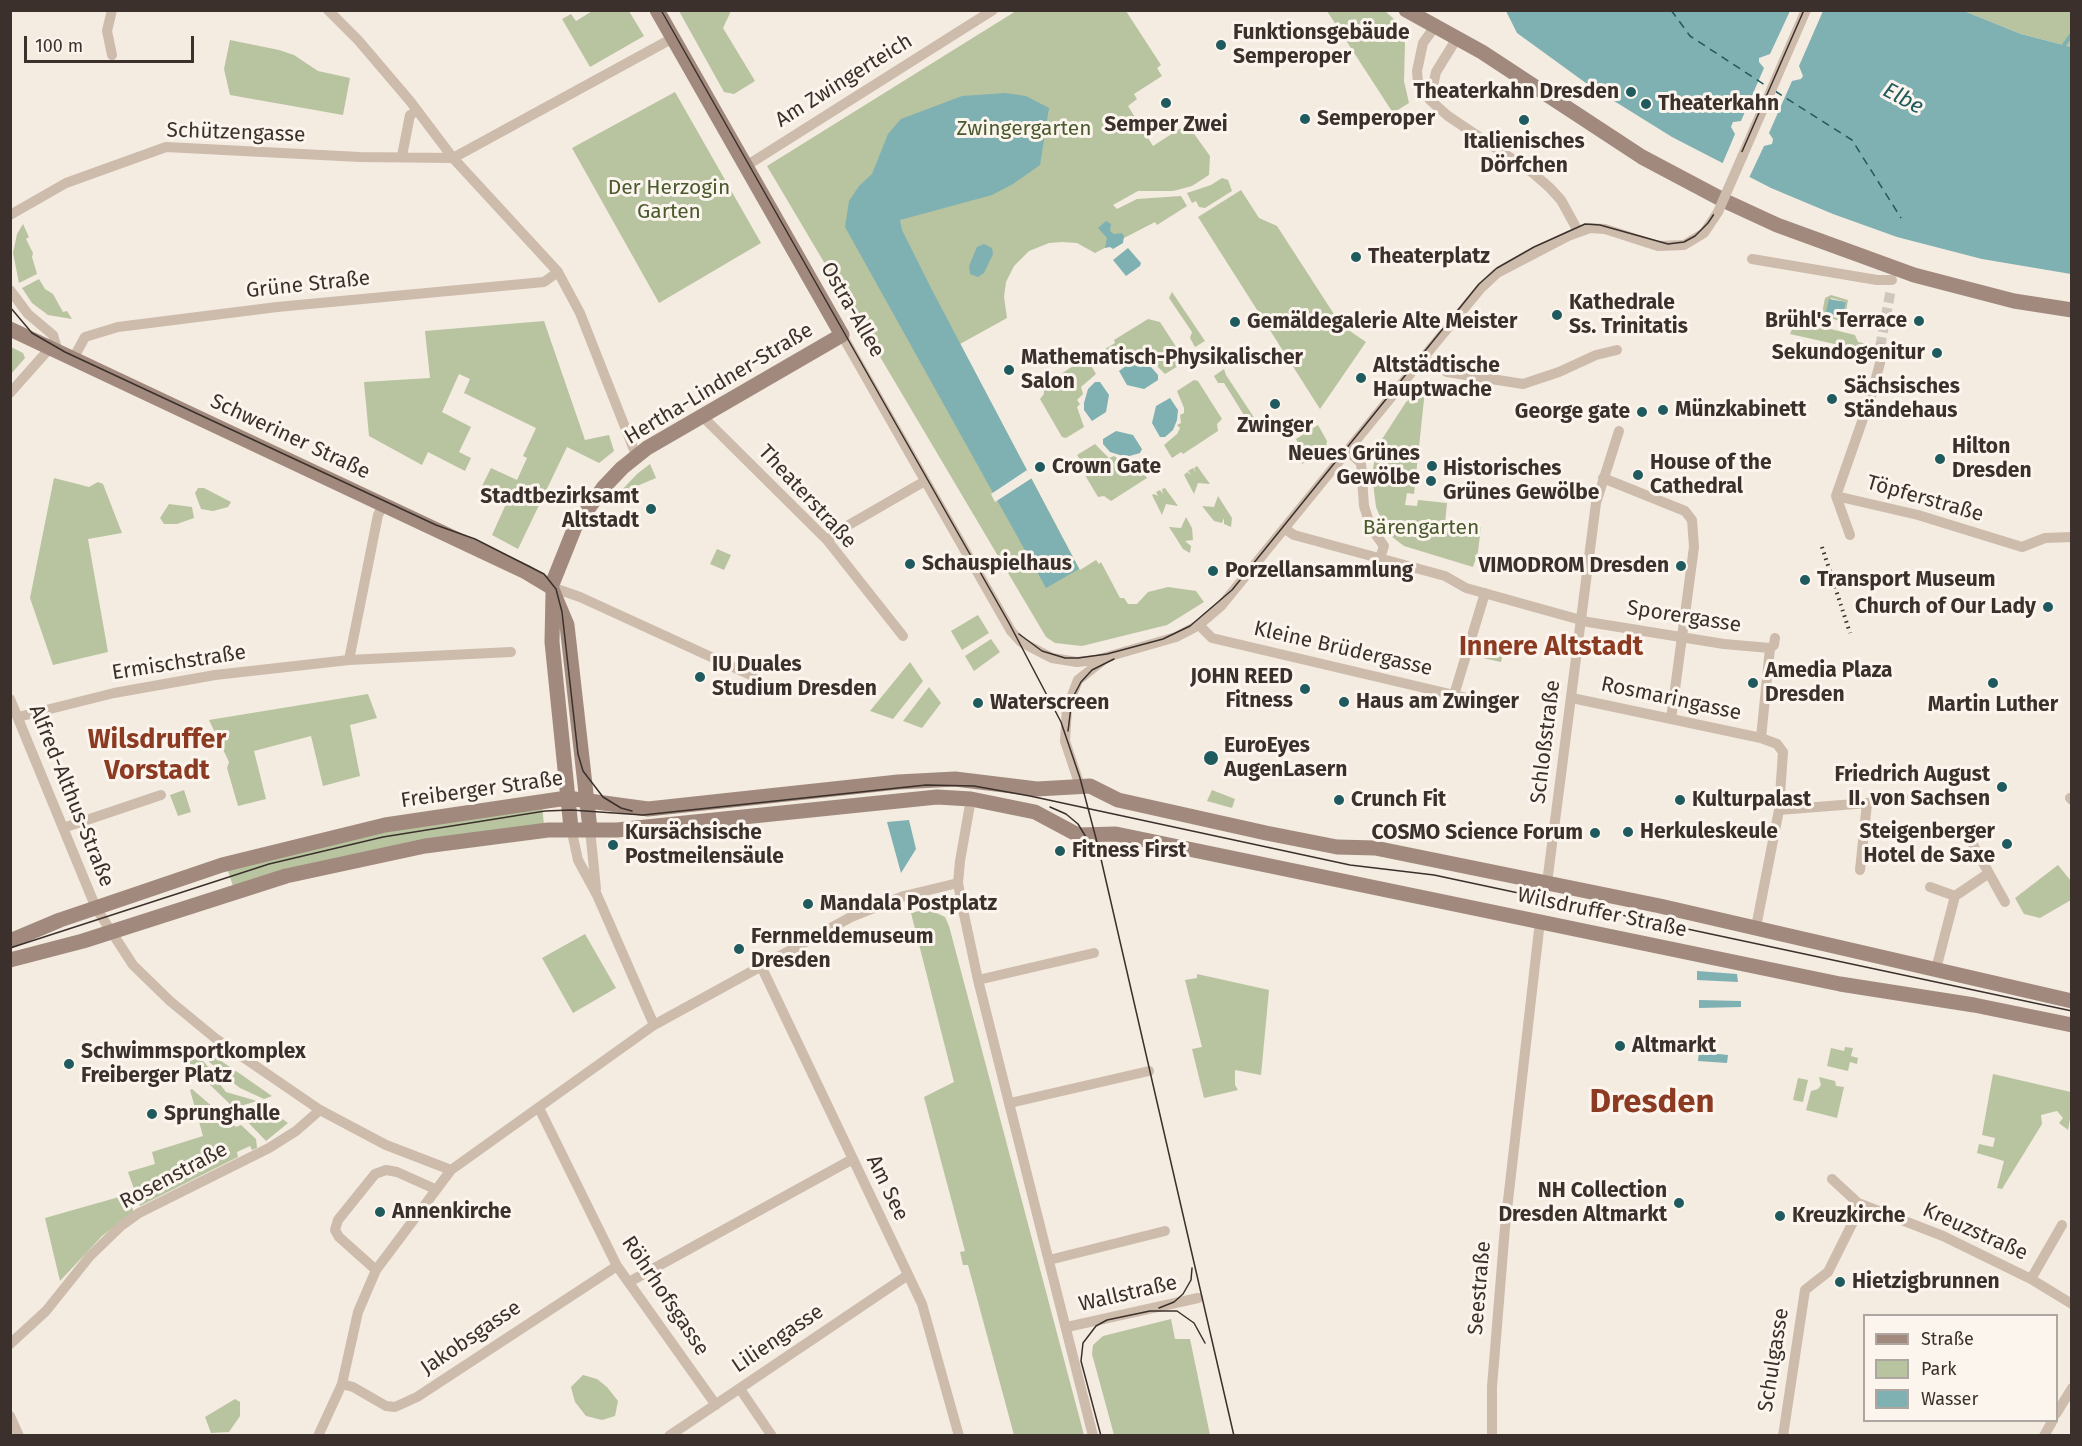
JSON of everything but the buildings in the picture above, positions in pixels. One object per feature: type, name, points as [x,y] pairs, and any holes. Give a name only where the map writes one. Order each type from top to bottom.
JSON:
[{"type":"street","points":[[112,10],[107,31],[112,55]]},
{"type":"street","points":[[328,10],[357,40],[417,111],[453,158],[558,272],[580,313],[636,455]]},
{"type":"street","name":"Ostra-Allee","points":[[657,10],[1011,631],[1021,642],[1052,658],[1077,662],[1116,655]]},
{"type":"street","points":[[1406,10],[1416,18],[1436,25],[1482,52],[1612,139],[1725,201],[1825,244],[1892,279]]},
{"type":"street","points":[[1425,10],[1436,25]]},
{"type":"street","points":[[1080,786],[1065,741],[1066,708],[1072,691],[1082,677],[1099,662],[1165,641],[1198,625],[1231,596],[1423,358],[1481,288],[1497,273],[1578,231],[1590,228],[1605,229],[1658,246],[1678,247],[1697,238],[1708,229],[1718,212],[1806,10]]},
{"type":"street","name":"Am Zwingerteich","points":[[746,166],[991,11]]},
{"type":"street","points":[[1436,25],[1424,43],[1417,71],[1418,83],[1430,100],[1448,116],[1533,173],[1561,200],[1578,231]]},
{"type":"street","points":[[453,158],[673,38]]},
{"type":"street","points":[[1430,100],[1436,72],[1457,38]]},
{"type":"street","points":[[402,156],[410,115],[417,111]]},
{"type":"street","name":"Schützengasse","points":[[10,215],[66,183],[166,147],[453,158]]},
{"type":"street","points":[[1752,259],[1877,280],[1892,279],[2072,310]]},
{"type":"street","name":"Grüne Straße","points":[[10,393],[60,353],[85,338],[118,327],[277,307],[544,282],[558,272]]},
{"type":"street","points":[[10,290],[28,314],[53,335],[60,353]]},
{"type":"street","name":"Schweriner Straße","points":[[10,329],[537,577],[552,590]]},
{"type":"street","name":"Hertha-Lindner-Straße","points":[[654,1025],[597,895],[578,860],[567,798],[552,642],[552,590],[575,527],[586,510],[636,455],[842,335]]},
{"type":"street","points":[[1850,534],[1836,496],[1872,393],[1880,363],[1880,346]]},
{"type":"street","points":[[1423,358],[1447,372],[1523,384],[1559,372],[1596,355],[1617,350]]},
{"type":"street","name":"Theaterstraße","points":[[702,416],[827,540],[903,636]]},
{"type":"street","name":"Schloßstraße","points":[[1547,883],[1596,503],[1619,431]]},
{"type":"street","points":[[1348,451],[1361,463],[1364,506],[1371,528],[1383,546],[1380,558]]},
{"type":"street","points":[[1603,478],[1685,511],[1692,520],[1694,547],[1671,719]]},
{"type":"street","points":[[827,540],[840,530],[924,482]]},
{"type":"street","name":"Töpferstraße","points":[[1836,496],[1918,515],[2022,547],[2045,538],[2072,537]]},
{"type":"street","points":[[349,660],[378,515],[384,504]]},
{"type":"street","name":"Sporergasse","points":[[1285,529],[1294,535],[1445,576],[1466,588],[1580,620],[1682,637],[1770,648]]},
{"type":"street","points":[[552,590],[580,597],[757,678]]},
{"type":"street","name":"Hertha-Lindner-Straße","points":[[552,590],[567,625],[597,895]]},
{"type":"street","points":[[1454,695],[1485,593]]},
{"type":"street","name":"Kleine Brüdergasse","points":[[1198,625],[1212,638],[1484,702]]},
{"type":"street","points":[[1756,927],[1779,810],[1783,752],[1777,744],[1761,738],[1770,648],[1774,645],[1775,638]]},
{"type":"street","name":"Ermischstraße","points":[[18,717],[86,699],[176,681],[349,660],[512,652]]},
{"type":"street","name":"Rosmaringasse","points":[[1572,698],[1761,738]]},
{"type":"street","name":"Alfred-Althus-Straße","points":[[10,699],[96,908],[133,965],[170,1001],[215,1038],[320,1110],[386,1145],[451,1170]]},
{"type":"street","name":"Freiberger Straße","points":[[10,941],[96,908],[222,865],[385,825],[567,798],[648,809],[931,779],[975,780],[1037,789],[1080,786]]},
{"type":"street","name":"Wilsdruffer Straße","points":[[1080,786],[1096,788],[1118,800],[1131,803],[1323,844],[1375,848],[1547,883],[1756,927],[2072,1001]]},
{"type":"street","points":[[63,828],[160,795]]},
{"type":"street","points":[[1779,810],[1867,803],[1903,797]]},
{"type":"street","points":[[10,960],[112,932],[286,876],[425,846],[571,828],[616,830],[905,800],[971,799],[958,883],[978,980],[1093,1436]]},
{"type":"street","name":"Wilsdruffer Straße","points":[[971,799],[1035,812],[1078,835],[1125,836],[1840,984],[1974,1005],[2072,1026]]},
{"type":"street","points":[[1860,870],[1867,803]]},
{"type":"street","points":[[1971,841],[2005,902]]},
{"type":"street","points":[[1936,969],[1955,896],[1989,873]]},
{"type":"street","points":[[318,1436],[342,1384],[358,1312],[376,1270],[451,1170],[479,1147],[539,1108],[654,1025],[873,908],[904,896],[958,883]]},
{"type":"street","points":[[1930,887],[1955,896]]},
{"type":"street","name":"Seestraße","points":[[1492,1436],[1496,1327],[1540,921]]},
{"type":"street","points":[[978,980],[1094,953]]},
{"type":"street","name":"Am See","points":[[761,966],[851,1160],[922,1304],[959,1436]]},
{"type":"street","points":[[1010,1103],[1149,1071]]},
{"type":"street","name":"Röhrhofsgasse","points":[[539,1108],[617,1266],[716,1405]]},
{"type":"street","name":"Rosenstraße","points":[[10,1344],[46,1311],[90,1256],[121,1226],[139,1214],[269,1148],[296,1131],[320,1110]]},
{"type":"street","points":[[629,1282],[851,1160]]},
{"type":"street","points":[[376,1270],[339,1237],[335,1230],[338,1220],[375,1174],[386,1170],[397,1172],[435,1190]]},
{"type":"street","name":"Kreuzstraße","points":[[1832,1179],[1858,1203],[1943,1236],[2031,1279],[2072,1304]]},
{"type":"street","name":"Schulgasse","points":[[1783,1436],[1805,1290],[1828,1272],[1853,1222],[1858,1203]]},
{"type":"street","points":[[2031,1279],[2062,1225]]},
{"type":"street","points":[[1049,1260],[1165,1231]]},
{"type":"street","name":"Jakobsgasse","points":[[342,1384],[353,1386],[386,1406],[395,1407],[417,1397],[617,1266]]},
{"type":"street","name":"Liliengasse","points":[[669,1436],[908,1275]]},
{"type":"street","name":"Wallstraße","points":[[1067,1328],[1198,1298]]},
{"type":"street","points":[[2058,1411],[2072,1388]]},
{"type":"street","points":[[740,1389],[772,1436]]},
{"type":"street","points":[[10,1416],[19,1436]]},
{"type":"street","points":[[2044,1436],[2052,1422]]},
{"type":"green space","points":[[594,10],[629,11],[644,36],[590,67],[562,19],[571,14],[576,21]]},
{"type":"green space","points":[[679,11],[731,11],[723,28],[755,81],[734,94],[724,92]]},
{"type":"green space","name":"Zwingergarten","points":[[1016,11],[1126,11],[1161,65],[1157,68],[1162,76],[1134,94],[1137,99],[1128,106],[1153,146],[1187,124],[1210,156],[1209,175],[1192,186],[1173,191],[1138,191],[1113,205],[1117,209],[1137,199],[1181,196],[1187,206],[1157,225],[1155,222],[1095,253],[1077,243],[1062,242],[1049,243],[1029,251],[1014,266],[1006,282],[1004,297],[1007,318],[960,344],[1080,570],[1096,560],[1099,564],[1101,562],[1120,598],[1124,598],[1128,604],[1137,604],[1148,592],[1168,587],[1196,591],[1204,602],[1167,625],[1082,646],[1055,643],[1046,637],[767,166]]},
{"type":"green space","points":[[1327,11],[1385,11],[1394,19],[1405,43],[1404,81],[1409,103],[1393,113]]},
{"type":"green space","points":[[1964,11],[2071,11],[2071,47],[2021,34]]},
{"type":"green space","points":[[230,40],[279,50],[294,55],[318,71],[350,78],[343,115],[230,95],[224,69]]},
{"type":"green space","name":"Der Herzogin Garten","points":[[675,92],[761,243],[659,303],[572,148]]},
{"type":"green space","points":[[1222,178],[1228,180],[1232,191],[1205,208],[1199,207],[1196,201],[1192,203],[1187,193],[1211,185]]},
{"type":"green space","points":[[1241,190],[1259,218],[1277,226],[1341,325],[1366,342],[1320,409],[1198,217]]},
{"type":"green space","points":[[23,224],[29,237],[26,239],[33,253],[37,274],[19,283],[13,253],[17,234]]},
{"type":"green space","points":[[39,279],[45,289],[53,294],[63,312],[67,311],[72,319],[48,315],[32,303],[22,288]]},
{"type":"green space","points":[[1172,292],[1205,341],[1195,347],[1190,338],[1192,332],[1169,298]]},
{"type":"green space","points":[[1831,295],[1848,300],[1844,323],[1831,318],[1830,320],[1821,318],[1825,298]],"holes":[[[1831,298],[1846,302],[1842,320],[1831,315],[1828,317]]]},
{"type":"green space","points":[[1148,319],[1160,322],[1184,359],[1183,363],[1165,374],[1152,361],[1146,362],[1140,357],[1138,360],[1129,356],[1113,363],[1105,349],[1115,343],[1114,340]]},
{"type":"green space","points":[[544,321],[585,440],[609,435],[614,451],[599,463],[567,447],[518,549],[492,535],[506,504],[479,492],[491,468],[517,480],[527,458],[523,456],[536,428],[464,393],[470,379],[459,374],[442,412],[471,427],[459,452],[471,458],[465,471],[428,452],[422,465],[369,436],[364,382],[430,378],[425,331]]},
{"type":"green space","points":[[1802,322],[1855,335],[1858,342],[1871,345],[1870,352],[1790,334],[1794,324]]},
{"type":"green space","points":[[11,347],[23,353],[25,358],[11,374]]},
{"type":"green space","points":[[1088,360],[1096,374],[1081,387],[1083,394],[1077,400],[1080,404],[1077,407],[1084,427],[1066,438],[1062,437],[1040,399],[1044,394],[1043,386],[1076,364],[1079,367]]},
{"type":"green space","points":[[1224,369],[1257,422],[1249,423],[1224,383],[1218,383],[1214,376]]},
{"type":"green space","points":[[1194,380],[1198,381],[1222,419],[1217,424],[1218,431],[1183,454],[1181,452],[1172,458],[1164,445],[1177,434],[1180,428],[1177,425],[1181,423],[1180,415],[1184,413],[1177,391]]},
{"type":"green space","name":"Bärengarten","points":[[1421,390],[1425,390],[1414,494],[1407,493],[1405,505],[1417,506],[1418,500],[1447,503],[1445,523],[1481,527],[1478,552],[1473,567],[1404,546],[1387,533],[1376,507],[1372,474],[1377,447],[1406,402]]},
{"type":"green space","points":[[1318,425],[1327,441],[1326,447],[1302,464],[1294,450],[1300,447],[1296,439]]},
{"type":"green space","points":[[1095,444],[1109,458],[1114,456],[1121,461],[1123,458],[1130,463],[1147,455],[1155,469],[1145,475],[1147,478],[1111,501],[1104,496],[1098,497],[1076,460],[1079,458],[1077,455]]},
{"type":"green space","points":[[650,464],[656,478],[618,494],[637,474]]},
{"type":"green space","points":[[1197,466],[1210,484],[1198,483],[1194,494],[1184,475],[1187,472],[1191,475],[1188,471],[1193,468],[1196,473],[1194,468]]},
{"type":"green space","points":[[54,478],[89,487],[98,482],[103,484],[122,533],[88,539],[108,652],[53,665],[30,598]]},
{"type":"green space","points":[[198,488],[204,488],[231,502],[228,507],[213,511],[201,509],[195,493]]},
{"type":"green space","points":[[1165,488],[1178,506],[1166,504],[1162,515],[1152,495],[1158,496],[1156,492],[1160,490],[1163,494],[1162,489]]},
{"type":"green space","points":[[1218,496],[1232,518],[1231,527],[1224,524],[1224,518],[1222,523],[1214,521],[1202,506],[1214,507]]},
{"type":"green space","points":[[169,504],[192,507],[194,518],[177,524],[164,524],[160,518]]},
{"type":"green space","points":[[1186,517],[1192,528],[1193,540],[1185,541],[1191,546],[1190,553],[1183,549],[1169,527],[1181,528]]},
{"type":"green space","points":[[717,549],[731,555],[724,570],[710,564]]},
{"type":"green space","points":[[978,615],[989,633],[962,650],[951,631]]},
{"type":"green space","points":[[991,639],[1000,652],[974,671],[965,656]]},
{"type":"green space","points":[[1477,643],[1504,650],[1501,662],[1474,656]]},
{"type":"green space","points":[[910,662],[923,681],[893,719],[870,711]]},
{"type":"green space","points":[[929,687],[941,703],[922,728],[903,721]]},
{"type":"green space","points":[[368,694],[377,718],[350,725],[360,776],[323,786],[311,736],[254,751],[266,799],[238,806],[227,768],[229,762],[209,720]]},
{"type":"green space","points":[[184,790],[191,812],[178,816],[170,795]]},
{"type":"green space","points":[[1212,790],[1235,799],[1232,808],[1207,801]]},
{"type":"green space","points":[[542,805],[544,825],[234,889],[227,868],[329,841]]},
{"type":"green space","points":[[2058,865],[2071,881],[2071,900],[2040,918],[2024,914],[2015,898]]},
{"type":"green space","points":[[928,909],[945,917],[949,926],[1084,1435],[1014,1435],[968,1265],[963,1265],[960,1252],[965,1251],[924,1097],[954,1082],[911,913]]},
{"type":"green space","points":[[585,934],[616,988],[573,1013],[542,958]]},
{"type":"green space","points":[[1197,974],[1269,990],[1261,1075],[1235,1070],[1235,1085],[1238,1090],[1204,1098],[1192,1049],[1202,1047],[1185,980],[1197,978]]},
{"type":"green space","points":[[200,1047],[233,1069],[221,1073],[195,1048]]},
{"type":"green space","points":[[1845,1047],[1853,1048],[1851,1056],[1858,1058],[1857,1064],[1850,1062],[1848,1071],[1827,1066],[1831,1048],[1844,1051]]},
{"type":"green space","points":[[188,1051],[204,1062],[215,1075],[204,1078],[180,1053]]},
{"type":"green space","points":[[236,1071],[272,1096],[264,1099],[240,1088],[223,1075]]},
{"type":"green space","points":[[1993,1074],[2071,1092],[2068,1130],[2059,1123],[2063,1118],[2057,1111],[2041,1115],[2042,1124],[2002,1189],[1997,1188],[2004,1161],[1977,1153],[1979,1144],[1993,1147],[1995,1138],[1982,1135]]},
{"type":"green space","points":[[1819,1077],[1835,1081],[1836,1086],[1844,1087],[1837,1118],[1806,1110],[1811,1091],[1818,1089],[1821,1085]]},
{"type":"green space","points":[[215,1078],[226,1092],[257,1101],[234,1108],[206,1081]]},
{"type":"green space","points":[[1798,1078],[1808,1080],[1803,1102],[1793,1100]]},
{"type":"green space","points":[[192,1089],[236,1127],[241,1125],[256,1139],[257,1148],[252,1150],[250,1146],[237,1152],[238,1157],[140,1206],[128,1172],[155,1164],[152,1152],[203,1136],[190,1090]]},
{"type":"green space","points":[[260,1103],[288,1123],[266,1141],[237,1111]]},
{"type":"green space","points":[[126,1195],[134,1212],[102,1236],[60,1281],[45,1218]]},
{"type":"green space","points":[[1171,1319],[1175,1339],[1190,1339],[1210,1435],[1114,1435],[1092,1354],[1093,1345],[1103,1336]]},
{"type":"green space","points":[[583,1375],[597,1379],[618,1401],[615,1416],[602,1420],[586,1416],[575,1402],[571,1387]]},
{"type":"green space","points":[[235,1399],[240,1402],[240,1416],[229,1432],[211,1433],[205,1417]]},
{"type":"water","name":"Elbe","points":[[1506,11],[1964,11],[2021,34],[2071,47],[2071,274],[1982,259],[1897,237],[1771,188],[1672,137],[1590,86],[1517,33]]},
{"type":"water","points":[[1005,93],[1026,96],[1049,108],[1040,165],[1013,184],[992,195],[900,220],[902,230],[932,290],[1079,569],[1046,588],[845,227],[849,201],[859,186],[872,174],[888,134],[901,119],[962,96]]},
{"type":"water","points":[[1106,221],[1111,224],[1110,231],[1114,234],[1122,233],[1124,236],[1123,243],[1113,249],[1105,248],[1107,238],[1098,228]]},
{"type":"water","points":[[984,244],[992,248],[993,254],[984,273],[978,277],[970,274],[969,266],[977,247]]},
{"type":"water","points":[[1128,248],[1141,263],[1126,276],[1113,260]]},
{"type":"water","points":[[1829,299],[1846,302],[1842,320],[1831,315],[1825,316]]},
{"type":"water","points":[[1130,363],[1151,367],[1158,375],[1158,380],[1144,389],[1127,385],[1119,371]]},
{"type":"water","points":[[1095,382],[1100,382],[1109,395],[1106,412],[1092,421],[1084,410],[1084,403],[1088,389]]},
{"type":"water","points":[[1170,398],[1178,410],[1177,420],[1173,430],[1165,437],[1160,437],[1152,423],[1156,406]]},
{"type":"water","points":[[1116,431],[1133,435],[1142,449],[1140,453],[1126,457],[1110,452],[1103,444],[1103,439]]},
{"type":"water","points":[[909,820],[916,849],[901,873],[887,822]]},
{"type":"water","points":[[1697,971],[1737,974],[1738,982],[1697,980]]},
{"type":"water","points":[[1699,1000],[1741,1001],[1741,1007],[1699,1008]]},
{"type":"water","points":[[1699,1052],[1728,1055],[1727,1063],[1698,1061]]},
{"type":"pier","points":[[1790,11],[1823,11],[1799,66],[1803,76],[1801,79],[1792,81],[1769,133],[1773,139],[1772,144],[1764,146],[1748,180],[1721,167],[1735,134],[1731,127],[1733,122],[1741,121],[1764,68],[1759,58],[1770,54]]},
{"type":"pier","points":[[1027,470],[1032,478],[995,502],[991,494]]},
{"type":"waterway","points":[[2064,45],[2072,34]]},
{"type":"ferry route","points":[[1671,10],[1690,36],[1768,87]]},
{"type":"ferry route","points":[[1775,91],[1852,140],[1901,218]]},
{"type":"tunnel","points":[[1880,347],[1891,289]]},
{"type":"tram line","points":[[661,10],[1009,623],[1061,722],[1080,778],[1098,846],[1234,1436]]},
{"type":"tram line","points":[[1019,634],[1042,651],[1065,658],[1078,658],[1107,654],[1163,639],[1190,626],[1232,590],[1479,284],[1497,268],[1534,247],[1585,224],[1600,225],[1668,244],[1684,242],[1695,236],[1716,211],[1804,10]]},
{"type":"tram line","points":[[10,307],[32,333],[65,352],[436,525],[475,539],[544,574],[556,589],[562,612],[578,754],[583,771],[603,797],[621,808],[632,811]]},
{"type":"tram line","points":[[1068,731],[1072,699],[1081,682],[1092,670],[1114,659]]},
{"type":"tram line","points":[[10,948],[269,864],[383,837],[545,811],[571,810],[643,815],[926,785],[974,786],[1350,865],[1434,875],[2072,1011]]},
{"type":"tram line","points":[[1050,807],[1066,814],[1078,824],[1092,847]]},
{"type":"tram line","points":[[1159,1308],[1174,1302],[1183,1294],[1191,1280],[1192,1268]]},
{"type":"tram line","points":[[1101,1436],[1081,1361],[1083,1343],[1096,1326],[1107,1320],[1150,1311],[1177,1311],[1194,1323],[1205,1343]]},
{"type":"railway","points":[[1822,547],[1850,633]]},
{"type":"place","name":"Funktionsgebäude Semperoper","points":[[1221,45]]},
{"type":"place","name":"Theaterkahn Dresden","points":[[1631,92]]},
{"type":"place","name":"Semper Zwei","points":[[1166,103]]},
{"type":"place","name":"Theaterkahn","points":[[1646,104]]},
{"type":"place","name":"Semperoper","points":[[1305,119]]},
{"type":"place","name":"Italienisches Dörfchen","points":[[1524,120]]},
{"type":"place","name":"Theaterplatz","points":[[1356,257]]},
{"type":"place","name":"Kathedrale Ss. Trinitatis","points":[[1557,315]]},
{"type":"place","name":"Brühl's Terrace","points":[[1919,321]]},
{"type":"place","name":"Gemäldegalerie Alte Meister","points":[[1235,322]]},
{"type":"place","name":"Sekundogenitur","points":[[1937,353]]},
{"type":"place","name":"Mathematisch-Physikalischer Salon","points":[[1009,370]]},
{"type":"place","name":"Altstädtische Hauptwache","points":[[1361,378]]},
{"type":"place","name":"Sächsisches Ständehaus","points":[[1832,399]]},
{"type":"place","name":"Zwinger","points":[[1275,404]]},
{"type":"place","name":"Münzkabinett","points":[[1663,410]]},
{"type":"place","name":"George gate","points":[[1642,412]]},
{"type":"place","name":"Hilton Dresden","points":[[1940,459]]},
{"type":"place","name":"Neues Grünes Gewölbe","points":[[1432,466]]},
{"type":"place","name":"Crown Gate","points":[[1040,467]]},
{"type":"place","name":"House of the Cathedral","points":[[1638,475]]},
{"type":"place","name":"Historisches Grünes Gewölbe","points":[[1431,481]]},
{"type":"place","name":"Stadtbezirksamt Altstadt","points":[[651,509]]},
{"type":"place","name":"Schauspielhaus","points":[[910,564]]},
{"type":"place","name":"VIMODROM Dresden","points":[[1681,566]]},
{"type":"place","name":"Porzellansammlung","points":[[1213,571]]},
{"type":"place","name":"Transport Museum","points":[[1805,580]]},
{"type":"place","name":"Church of Our Lady","points":[[2048,607]]},
{"type":"place","name":"IU Duales Studium Dresden","points":[[700,677]]},
{"type":"place","name":"Amedia Plaza Dresden","points":[[1753,683]]},
{"type":"place","name":"Martin Luther","points":[[1993,683]]},
{"type":"place","name":"JOHN REED Fitness","points":[[1305,689]]},
{"type":"place","name":"Haus am Zwinger","points":[[1344,702]]},
{"type":"place","name":"Waterscreen","points":[[978,703]]},
{"type":"place","name":"EuroEyes AugenLasern","points":[[1211,758]]},
{"type":"place","name":"Friedrich August II. von Sachsen","points":[[2002,787]]},
{"type":"place","name":"Crunch Fit","points":[[1339,800]]},
{"type":"place","name":"Kulturpalast","points":[[1680,800]]},
{"type":"place","name":"Herkuleskeule","points":[[1628,832]]},
{"type":"place","name":"COSMO Science Forum","points":[[1595,833]]},
{"type":"place","name":"Steigenberger Hotel de Saxe","points":[[2007,844]]},
{"type":"place","name":"Kursächsische Postmeilensäule","points":[[613,845]]},
{"type":"place","name":"Fitness First","points":[[1060,851]]},
{"type":"place","name":"Mandala Postplatz","points":[[808,904]]},
{"type":"place","name":"Fernmeldemuseum Dresden","points":[[739,949]]},
{"type":"place","name":"Altmarkt","points":[[1620,1046]]},
{"type":"place","name":"Schwimmsportkomplex Freiberger Platz","points":[[69,1064]]},
{"type":"place","name":"Sprunghalle","points":[[152,1114]]},
{"type":"place","name":"NH Collection Dresden Altmarkt","points":[[1679,1203]]},
{"type":"place","name":"Annenkirche","points":[[380,1212]]},
{"type":"place","name":"Kreuzkirche","points":[[1780,1216]]},
{"type":"place","name":"Hietzigbrunnen","points":[[1840,1282]]},
{"type":"district","name":"Innere Altstadt","points":[[1551,647]]},
{"type":"district","name":"Wilsdruffer Vorstadt","points":[[157,756]]},
{"type":"district","name":"Dresden","points":[[1652,1103]]}]
